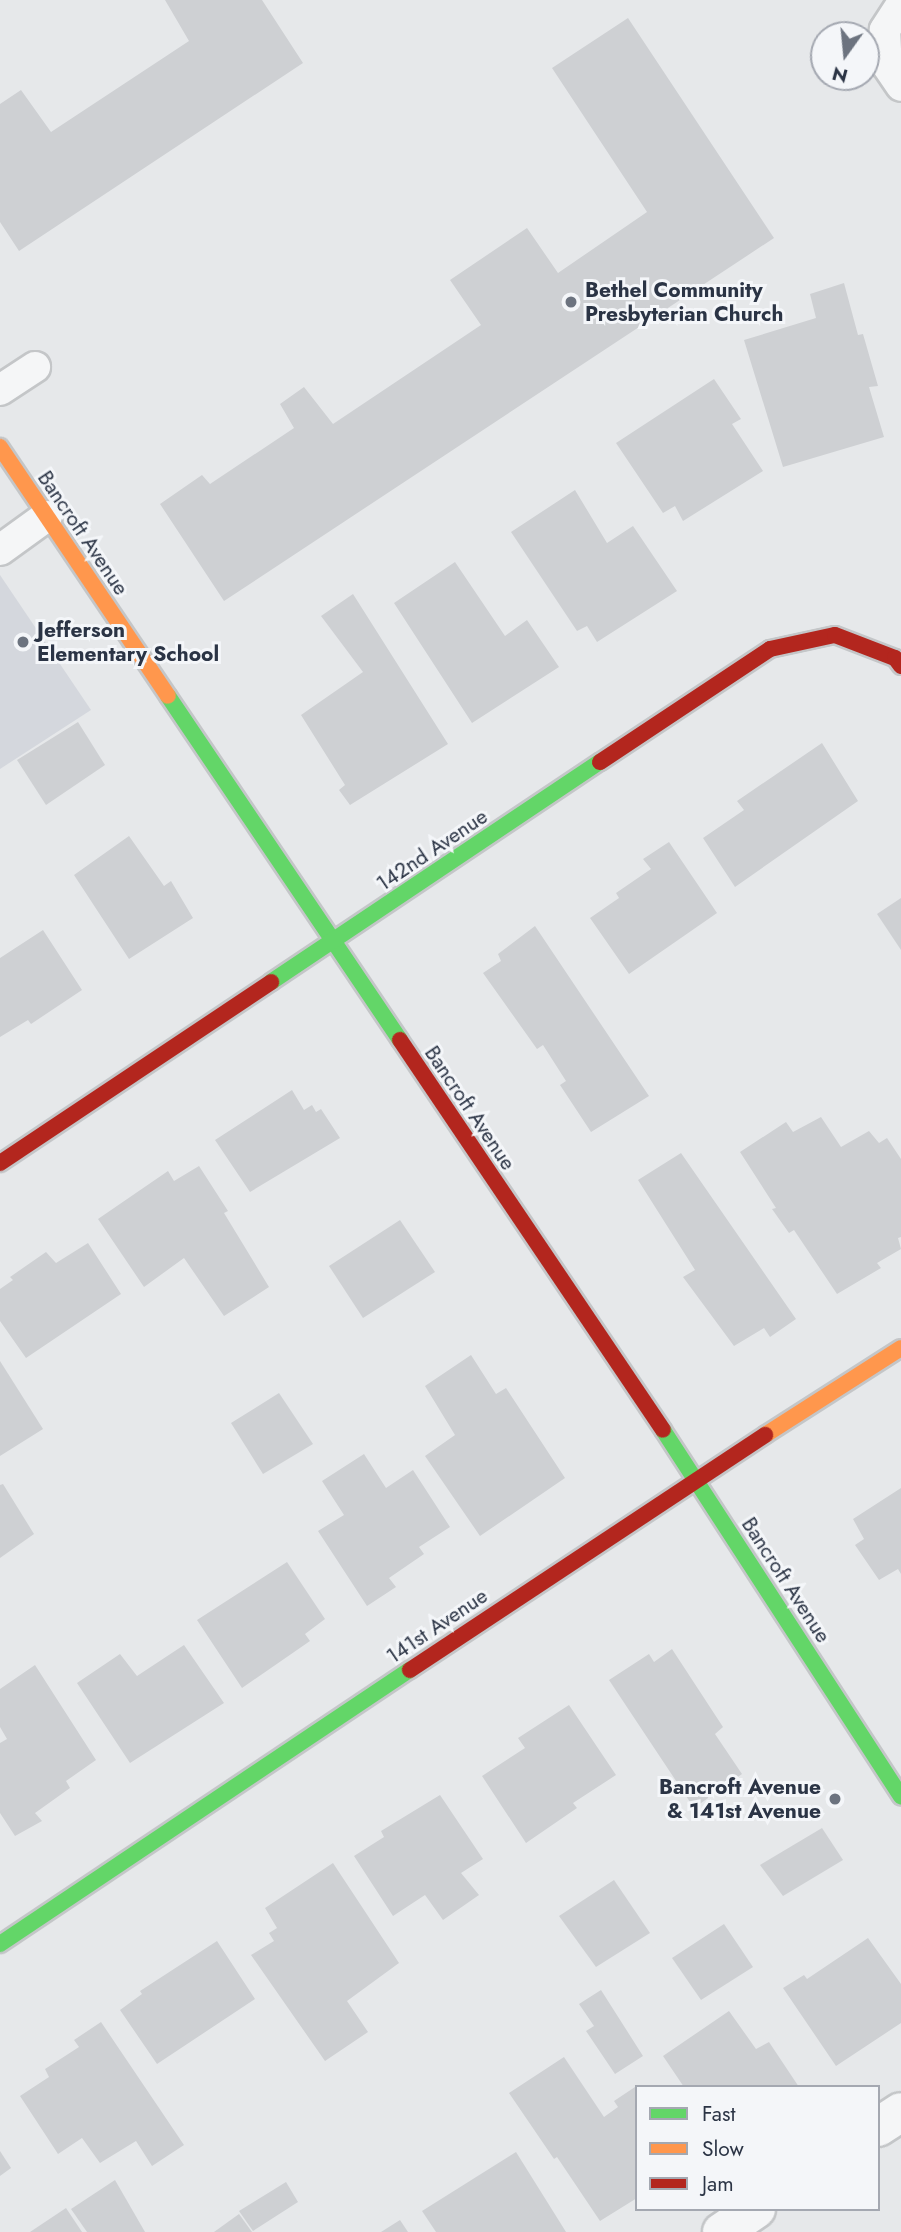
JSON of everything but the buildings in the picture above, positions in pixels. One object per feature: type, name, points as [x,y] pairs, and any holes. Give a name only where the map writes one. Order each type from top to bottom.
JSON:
[{"type":"street","name":"Bancroft Avenue","points":[[0,447],[696,1479],[901,1796]]},
{"type":"street","name":"142nd Avenue","points":[[0,1163],[770,649],[835,635],[895,658],[901,666]]},
{"type":"street","name":"141st Avenue","points":[[0,1944],[696,1479],[901,1348]]},
{"type":"street","points":[[880,2126],[901,2112]]},
{"type":"street","points":[[722,2232],[753,2211]]},
{"type":"lane","points":[[901,5],[885,30],[887,65],[901,86]]},
{"type":"lane","points":[[0,390],[35,367]]},
{"type":"lane","points":[[0,550],[47,516]]},
{"type":"shaded area","name":"Jefferson Elementary School","points":[[0,575],[91,710],[0,769]]},
{"type":"traffic: fast","points":[[168,696],[400,1040]]},
{"type":"traffic: fast","points":[[271,982],[600,762]]},
{"type":"traffic: fast","points":[[663,1430],[901,1796]]},
{"type":"traffic: fast","points":[[0,1944],[410,1670]]},
{"type":"traffic: slow","points":[[0,447],[168,696]]},
{"type":"traffic: slow","points":[[765,1435],[901,1348]]},
{"type":"traffic: jam","points":[[600,762],[770,649],[835,635],[895,658],[901,666]]},
{"type":"traffic: jam","points":[[0,1163],[271,982]]},
{"type":"traffic: jam","points":[[400,1040],[663,1430]]},
{"type":"traffic: jam","points":[[410,1670],[765,1435]]},
{"type":"place","name":"Bethel Community Presbyterian Church","points":[[571,302]]},
{"type":"place","name":"Jefferson Elementary School","points":[[23,642]]},
{"type":"place","name":"Bancroft Avenue & 141st Avenue","points":[[835,1799]]}]
